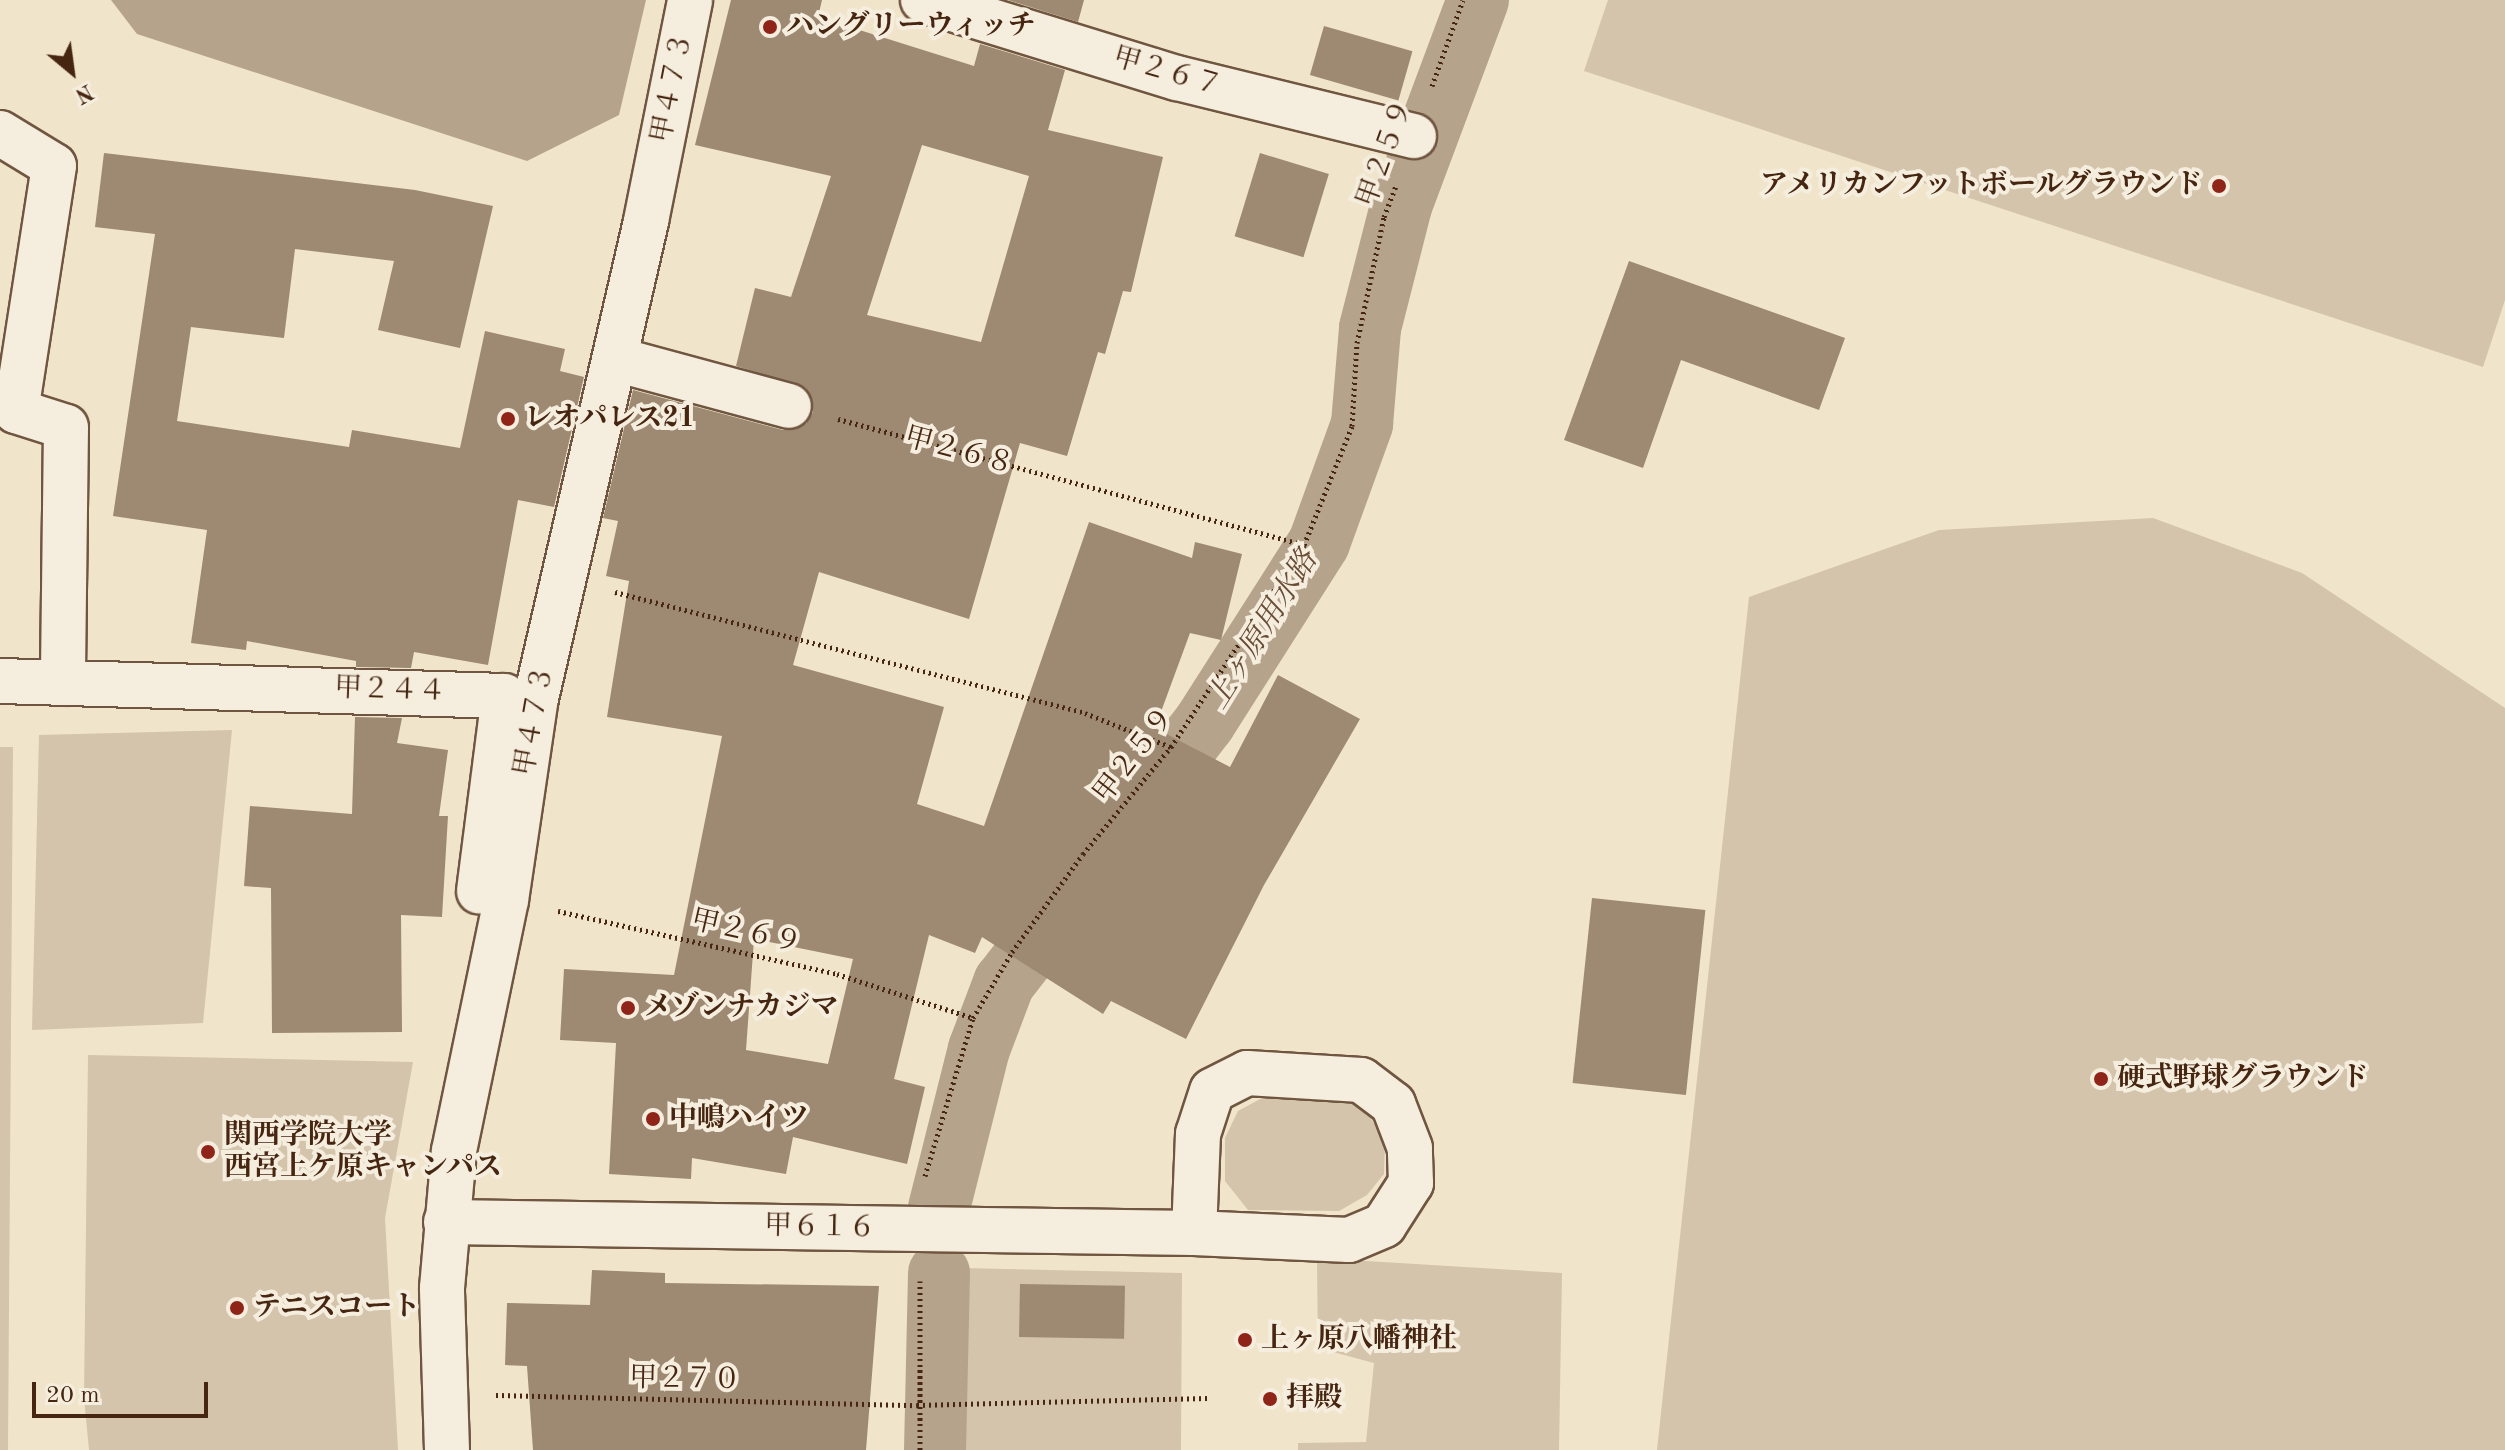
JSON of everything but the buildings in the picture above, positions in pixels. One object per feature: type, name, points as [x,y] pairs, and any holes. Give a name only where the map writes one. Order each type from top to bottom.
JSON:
[{"type":"street","name":"甲４７３","points":[[447,1450],[443,1394],[446,1222],[454,1151],[506,900],[536,698],[610,379],[690,0]]},
{"type":"street","name":"甲２６７","points":[[923,0],[1177,78],[1414,136]]},
{"type":"street","points":[[0,133],[54,166],[8,411],[66,427],[63,683]]},
{"type":"street","points":[[491,968],[478,882],[504,696],[575,433],[610,379],[789,406]]},
{"type":"street","name":"甲２４４","points":[[0,681],[504,696]]},
{"type":"street","name":"甲６１６","points":[[446,1222],[1194,1233],[1349,1240],[1384,1225],[1411,1183],[1410,1148],[1393,1104],[1361,1080],[1247,1073],[1212,1091],[1198,1134],[1194,1233]]},
{"type":"path","name":"甲２５９","points":[[920,1450],[917,1405],[920,1193],[973,1018],[1012,952],[1074,866],[1171,747],[1304,545],[1352,426],[1357,343],[1381,231],[1463,0]]},
{"type":"path","name":"甲２６８","points":[[789,406],[1304,545]]},
{"type":"path","points":[[563,579],[1085,713],[1171,747]]},
{"type":"path","name":"甲２６９","points":[[506,900],[837,974],[973,1018]]},
{"type":"path","name":"甲２７０","points":[[443,1394],[917,1405],[1208,1398]]},
{"type":"shaded area","points":[[111,0],[646,0],[619,115],[527,161],[137,34]]},
{"type":"shaded area","name":"アメリカンフットボールグラウンド","points":[[1608,0],[2505,0],[2505,300],[2483,367],[1584,71]]},
{"type":"shaded area","name":"硬式野球グラウンド","points":[[2153,518],[2302,573],[2505,708],[2505,1450],[1657,1450],[1749,597],[1939,530]]},
{"type":"shaded area","points":[[232,730],[203,1023],[32,1030],[39,735]]},
{"type":"shaded area","points":[[0,747],[13,747],[8,1450],[0,1450]]},
{"type":"shaded area","name":"テニスコート","points":[[88,1055],[413,1062],[385,1218],[398,1450],[89,1450],[84,1398]]},
{"type":"shaded area","points":[[1262,1098],[1345,1098],[1369,1115],[1385,1142],[1384,1174],[1367,1195],[1339,1211],[1248,1210],[1225,1181],[1225,1138],[1238,1111]]},
{"type":"shaded area","points":[[1317,1258],[1562,1273],[1559,1450],[1298,1450],[1298,1443],[1366,1442],[1374,1363],[1318,1348]]},
{"type":"shaded area","points":[[961,1268],[1182,1273],[1181,1450],[955,1450],[952,1411]]},
{"type":"waterway","name":"上ヶ原用水路","points":[[1135,813],[1205,722],[1319,543],[1362,424],[1370,328],[1401,206],[1478,0]]},
{"type":"waterway","name":"上ヶ原用水路","points":[[939,1208],[979,1049],[1004,983],[1073,894]]},
{"type":"waterway","name":"上ヶ原用水路","points":[[935,1450],[939,1273]]},
{"type":"place","name":"ハングリーウィッチ","points":[[770,27]]},
{"type":"place","name":"アメリカンフットボールグラウンド","points":[[2219,186]]},
{"type":"place","name":"レオパレス21","points":[[508,419]]},
{"type":"place","name":"メゾンナカジマ","points":[[628,1008]]},
{"type":"place","name":"硬式野球グラウンド","points":[[2101,1079]]},
{"type":"place","name":"中嶋ハイツ","points":[[653,1119]]},
{"type":"place","name":"関西学院大学 西宮上ケ原キャンパス","points":[[208,1152]]},
{"type":"place","name":"テニスコート","points":[[237,1308]]},
{"type":"place","name":"上ヶ原八幡神社","points":[[1245,1340]]},
{"type":"place","name":"拝殿","points":[[1270,1399]]}]
